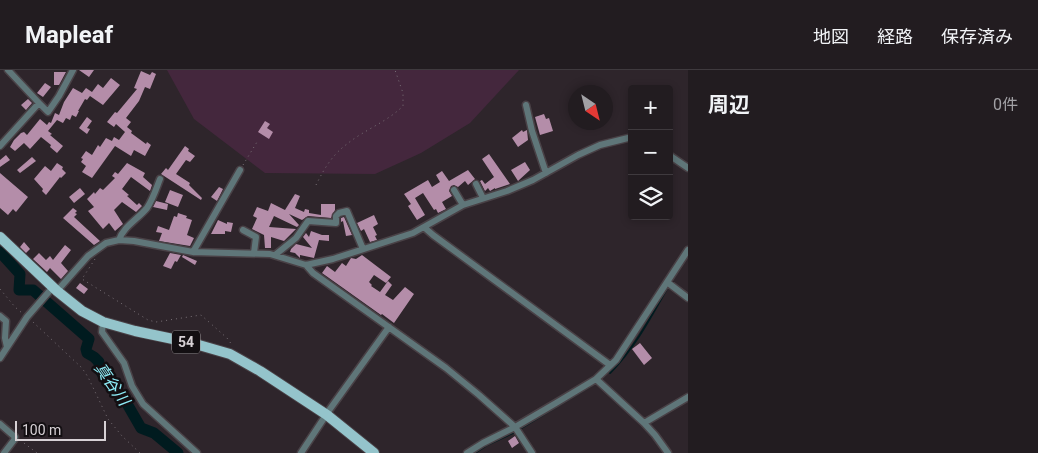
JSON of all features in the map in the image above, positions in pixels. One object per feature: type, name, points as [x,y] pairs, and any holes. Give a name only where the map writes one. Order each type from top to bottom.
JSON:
[{"type":"main road","name":"54","points":[[0,237],[53,291],[82,311],[103,322],[230,354],[260,371],[327,415],[374,453]]},
{"type":"street","points":[[8,70],[48,112],[73,70]]},
{"type":"street","points":[[0,146],[39,103]]},
{"type":"street","points":[[526,105],[532,131],[546,173]]},
{"type":"street","points":[[0,358],[28,316],[88,256],[106,243],[119,240],[134,241],[193,252],[275,255],[306,265],[332,259],[413,233],[425,228],[463,205],[507,191],[533,180],[600,145],[628,138]]},
{"type":"street","points":[[673,158],[688,168]]},
{"type":"street","points":[[193,252],[240,170]]},
{"type":"street","points":[[119,240],[121,233],[146,208],[153,198],[160,179]]},
{"type":"street","points":[[476,184],[483,198]]},
{"type":"street","points":[[454,190],[463,205]]},
{"type":"street","points":[[275,255],[296,238],[308,221],[336,223],[336,216],[347,211],[363,249]]},
{"type":"street","points":[[425,228],[440,241],[610,365]]},
{"type":"street","points":[[243,230],[256,237],[254,253]]},
{"type":"street","points":[[467,453],[483,442],[517,429],[596,379],[616,360],[669,284],[688,250]]},
{"type":"street","points":[[306,265],[313,273],[446,368],[517,429],[532,453]]},
{"type":"street","points":[[669,284],[688,298]]},
{"type":"street","points":[[0,316],[6,321],[5,338],[7,347]]},
{"type":"street","points":[[103,322],[102,332],[124,363],[132,386],[143,404],[197,453]]},
{"type":"street","points":[[301,453],[389,327]]},
{"type":"street","points":[[596,379],[644,423],[668,453]]},
{"type":"street","points":[[644,423],[688,397]]},
{"type":"street","points":[[0,424],[15,436],[4,453]]},
{"type":"path","points":[[316,185],[325,166],[347,144],[396,113],[403,106],[403,93],[395,70]]},
{"type":"path","points":[[240,170],[257,142]]},
{"type":"path","points":[[98,249],[97,255],[82,279],[148,320],[156,322],[201,315],[227,338],[233,346],[230,354]]},
{"type":"path","points":[[0,289],[15,307],[28,316],[82,368],[108,419],[140,453]]},
{"type":"path","points":[[15,436],[37,453]]},
{"type":"shaded area","points":[[167,70],[519,70],[470,123],[421,153],[375,174],[265,173],[194,119]]},
{"type":"building","points":[[79,70],[94,70],[89,77]]},
{"type":"building","points":[[141,71],[150,75],[152,72],[156,74],[150,89],[145,87],[139,101],[126,118],[131,122],[127,127],[132,131],[131,133],[146,144],[147,142],[151,145],[145,156],[134,150],[131,156],[115,146],[92,178],[82,172],[86,166],[81,162],[83,159],[81,158],[86,151],[92,155],[98,145],[100,147],[106,138],[112,141],[114,137],[119,140],[125,132],[116,124],[114,127],[107,122],[137,89],[134,88]]},
{"type":"building","points":[[54,72],[66,72],[59,85],[54,85]]},
{"type":"building","points":[[111,78],[120,85],[103,105],[90,96],[87,100],[85,99],[76,117],[72,115],[70,120],[66,118],[63,123],[57,120],[48,131],[63,146],[57,153],[41,137],[30,149],[24,143],[15,151],[10,147],[21,133],[24,132],[27,135],[40,119],[47,125],[49,122],[51,123],[55,113],[59,115],[64,102],[73,88],[82,93],[86,88],[92,92],[98,84],[103,88]]},
{"type":"building","points":[[45,83],[51,87],[43,97],[37,93]]},
{"type":"building","points":[[28,99],[32,103],[26,110],[21,105]]},
{"type":"building","points":[[544,114],[546,119],[549,118],[553,131],[540,135],[535,117]]},
{"type":"building","points":[[87,117],[92,121],[87,128],[90,129],[87,134],[79,128]]},
{"type":"building","points":[[265,121],[270,124],[267,128],[273,132],[269,139],[258,132]]},
{"type":"building","points":[[522,130],[523,132],[527,130],[528,140],[518,147],[512,138]]},
{"type":"building","points":[[185,146],[195,156],[190,162],[186,160],[176,174],[190,183],[189,185],[202,198],[201,200],[161,174],[166,168],[168,170]]},
{"type":"building","points":[[489,154],[510,184],[490,191],[488,188],[485,191],[480,181],[482,180],[485,184],[494,177],[482,159]]},
{"type":"building","points":[[6,155],[10,160],[0,167],[0,160]]},
{"type":"building","points":[[32,157],[36,161],[20,173],[17,170]]},
{"type":"building","points":[[525,162],[530,170],[518,181],[511,170]]},
{"type":"building","points":[[57,163],[63,167],[62,169],[66,173],[60,177],[46,195],[34,179],[45,166],[51,171]]},
{"type":"building","points":[[127,163],[145,173],[143,177],[152,185],[150,191],[131,177],[122,189],[137,205],[139,203],[142,206],[136,212],[122,202],[114,210],[123,224],[115,231],[109,223],[103,229],[88,211],[94,207],[87,199],[100,188],[103,190],[115,178],[112,176],[115,172],[118,174]]},
{"type":"building","points":[[468,170],[475,179],[468,185],[465,181],[458,187],[451,186],[449,191],[452,196],[442,202],[446,209],[438,213],[423,193],[415,198],[425,215],[417,220],[408,206],[411,204],[404,194],[428,180],[432,187],[440,182],[436,175],[442,171],[449,181]]},
{"type":"building","points":[[0,173],[28,197],[16,212],[13,209],[8,215],[0,208]]},
{"type":"building","points":[[219,187],[223,189],[217,201],[211,197]]},
{"type":"building","points":[[80,188],[85,194],[74,203],[69,197]]},
{"type":"building","points":[[170,190],[183,195],[178,207],[165,202]]},
{"type":"building","points":[[295,194],[300,196],[295,208],[304,212],[305,209],[309,210],[309,213],[321,215],[321,204],[335,204],[335,210],[331,218],[308,216],[302,220],[289,214],[299,225],[297,227],[274,216],[269,227],[296,229],[284,241],[271,237],[271,248],[265,248],[264,235],[252,229],[257,218],[253,216],[257,207],[268,211],[271,203],[285,210]]},
{"type":"building","points":[[156,201],[168,204],[167,210],[153,207]]},
{"type":"building","points":[[73,208],[77,211],[74,217],[100,241],[94,245],[63,218]]},
{"type":"building","points":[[178,213],[192,220],[187,235],[194,238],[190,246],[159,241],[162,233],[156,232],[158,226],[169,230],[174,216],[177,217]]},
{"type":"building","points":[[374,215],[378,224],[373,227],[377,240],[370,242],[364,229],[361,231],[357,223]]},
{"type":"building","points":[[344,217],[352,235],[346,236],[343,221],[341,222],[341,218]]},
{"type":"building","points":[[218,220],[227,224],[227,222],[233,223],[231,232],[225,231],[225,234],[211,234]]},
{"type":"building","points":[[311,231],[322,235],[329,235],[329,241],[319,240],[314,258],[300,255],[300,258],[295,253],[290,252],[296,244],[312,248],[303,237],[306,233],[309,237]]},
{"type":"building","points":[[24,242],[30,249],[26,253],[20,247]]},
{"type":"building","points":[[65,245],[71,250],[61,263],[68,271],[61,279],[50,268],[47,272],[33,259],[39,253],[46,260],[50,256],[53,260]]},
{"type":"building","points":[[170,253],[181,255],[171,269],[163,266]]},
{"type":"building","points":[[183,255],[197,261],[195,265],[182,257]]},
{"type":"building","points":[[362,255],[391,277],[386,283],[374,275],[369,282],[371,286],[380,292],[388,281],[392,285],[385,295],[393,300],[405,287],[414,294],[394,323],[322,273],[327,266],[335,272],[342,263],[346,266],[351,258],[356,259]]},
{"type":"building","points":[[80,283],[88,289],[84,294],[76,288]]},
{"type":"building","points":[[640,343],[652,358],[644,365],[632,349]]},
{"type":"building","points":[[515,436],[519,443],[512,448],[508,441]]},
{"type":"waterway","name":"真谷川","points":[[0,252],[20,274],[19,290],[33,290],[89,339],[86,349],[87,353],[99,362],[99,369],[115,392],[122,395],[141,428],[154,433],[178,453]]},
{"type":"waterway","points":[[610,373],[635,342],[669,285]]},
{"type":"waterway","points":[[475,453],[487,445],[515,432],[591,386]]}]
